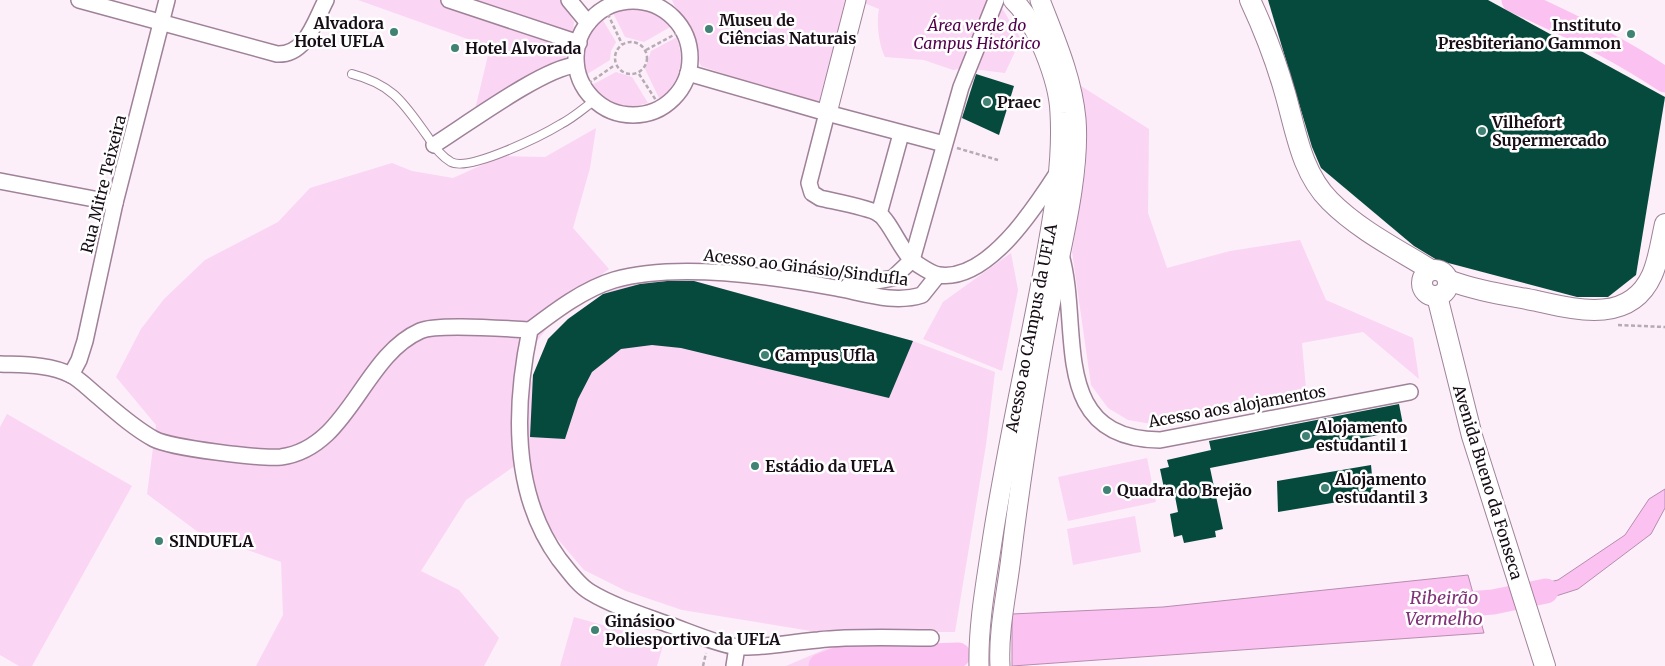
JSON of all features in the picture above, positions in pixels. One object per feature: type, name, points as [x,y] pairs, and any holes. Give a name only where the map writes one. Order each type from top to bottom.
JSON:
[{"type":"main road","points":[[1250,0],[1268,39],[1303,159],[1316,183],[1344,213],[1383,241],[1431,270],[1424,275],[1422,284],[1428,295],[1442,288],[1476,289],[1579,310],[1599,311],[1615,308],[1630,299],[1658,276],[1665,224]]},
{"type":"main road","name":"Avenida Bueno da Fonseca","points":[[1442,288],[1472,436],[1545,666]]},
{"type":"street","points":[[79,0],[277,54],[286,54],[303,45],[326,0]]},
{"type":"street","name":"Rua Mitre Teixeira","points":[[71,374],[79,360],[85,341],[115,203],[166,0]]},
{"type":"street","points":[[569,0],[588,23]]},
{"type":"street","points":[[856,0],[809,183],[812,193],[820,198],[879,214],[912,260],[938,275],[965,270],[979,264],[999,249],[1018,230],[1060,169]]},
{"type":"street","points":[[836,288],[868,284],[893,278],[903,271],[912,260],[944,144],[970,60],[996,0]]},
{"type":"street","name":"Acesso ao CAmpus da UFLA","points":[[979,666],[985,590],[1003,474],[1037,302],[1060,169],[1060,112],[1055,83],[1023,10],[1013,0]]},
{"type":"street","name":"Acesso ao CAmpus da UFLA","points":[[1000,666],[1017,510],[1060,254],[1075,152],[1076,120],[1069,79],[1040,0]]},
{"type":"street","points":[[458,1],[579,43]]},
{"type":"street","points":[[626,1],[669,6],[683,30],[690,51],[688,73],[678,93],[661,108],[640,115],[618,114],[598,104],[584,87],[576,66],[579,43],[588,23],[605,8],[626,1]]},
{"type":"street","points":[[434,146],[544,76],[568,66],[576,66]]},
{"type":"street","points":[[688,73],[827,114],[944,144]]},
{"type":"street","points":[[879,214],[901,134]]},
{"type":"street","points":[[0,181],[115,203]]},
{"type":"street","name":"Acesso aos alojamentos","points":[[1060,254],[1069,301],[1070,346],[1081,392],[1092,412],[1108,428],[1144,440],[1160,440],[1410,392]]},
{"type":"street","name":"Acesso ao Ginásio/Sindufla","points":[[530,330],[594,288],[615,280],[673,271],[727,273],[836,288],[875,296],[912,298],[922,295],[938,275]]},
{"type":"street","points":[[0,364],[39,366],[71,374],[125,419],[156,440],[183,448],[278,457],[296,454],[314,445],[349,410],[375,369],[397,344],[422,330],[472,327],[530,330],[523,364],[519,434],[528,491],[538,524],[552,549],[570,573],[589,592],[648,617],[737,647],[781,645],[844,638],[931,638]]},
{"type":"street","points":[[1046,330],[1070,346]]},
{"type":"street","points":[[734,666],[737,647]]},
{"type":"lane","points":[[352,74],[368,78],[399,97],[434,146],[443,156],[455,164],[475,162],[493,156],[562,124],[595,100]]},
{"type":"path","points":[[605,8],[622,44]]},
{"type":"path","points":[[646,50],[683,30]]},
{"type":"path","points":[[638,42],[646,50],[648,61],[638,74],[628,75],[616,65],[615,54],[622,44],[638,42]]},
{"type":"path","points":[[584,87],[616,65]]},
{"type":"path","points":[[638,74],[661,108]]},
{"type":"path","points":[[944,144],[998,160]]},
{"type":"path","points":[[1599,311],[1606,324],[1644,328],[1665,327]]},
{"type":"green space","points":[[358,0],[561,0],[574,22],[569,61],[472,122],[490,47]]},
{"type":"green space","points":[[672,0],[845,0],[820,107],[701,66]]},
{"type":"green space","name":"Área verde do Campus Histórico","points":[[857,0],[997,0],[1021,39],[1005,73],[965,68],[953,70],[924,60],[885,57],[879,34],[879,9]]},
{"type":"green space","points":[[627,5],[648,7],[662,15],[672,26],[644,42],[625,37],[611,9]]},
{"type":"green space","points":[[601,17],[616,42],[611,51],[610,60],[584,76],[580,58],[582,44],[589,30]]},
{"type":"green space","points":[[677,37],[681,56],[679,72],[672,85],[660,100],[645,69],[651,51]]},
{"type":"green space","points":[[616,72],[632,77],[648,103],[630,106],[616,105],[603,98],[590,86]]},
{"type":"green space","points":[[1081,86],[1149,129],[1148,213],[1167,268],[1230,251],[1300,240],[1326,300],[1413,338],[1419,379],[1363,332],[1302,343],[1306,389],[1164,426],[1128,420],[1108,408],[1091,385],[1072,252],[1086,166]]},
{"type":"green space","points":[[596,128],[590,168],[573,228],[609,269],[571,298],[533,346],[530,388],[533,375],[548,339],[568,319],[619,283],[680,277],[913,341],[995,372],[986,445],[955,632],[817,632],[682,610],[626,591],[584,570],[550,530],[530,487],[524,437],[527,410],[516,465],[466,500],[421,571],[459,590],[499,638],[484,666],[256,666],[283,615],[281,562],[198,532],[147,494],[156,425],[116,377],[141,329],[164,299],[205,260],[278,222],[310,188],[392,163],[412,171],[453,178],[502,156],[545,157]]},
{"type":"green space","points":[[1011,253],[1018,290],[1002,371],[923,339],[943,302]]},
{"type":"green space","points":[[7,414],[132,486],[32,666],[19,666],[0,655],[0,427]]},
{"type":"green space","name":"Quadra do Brejão","points":[[1147,458],[1156,502],[1068,521],[1058,477]]},
{"type":"green space","name":"Quadra do Brejão","points":[[1135,516],[1141,552],[1073,565],[1067,529]]},
{"type":"green space","name":"Ginásioo Poliesportivo da UFLA","points":[[574,617],[664,642],[657,666],[560,666]]},
{"type":"green space","points":[[835,645],[953,654],[952,666],[786,666]]},
{"type":"water","points":[[1665,489],[1665,508],[1651,534],[1578,589],[1534,603],[1528,587],[1558,580],[1625,535],[1649,499]]},
{"type":"water","name":"Ribeirão Vermelho","points":[[1468,575],[1484,633],[1012,666],[1012,614],[1163,607]]},
{"type":"building","name":"Vilhefort Supermercado","points":[[1268,0],[1488,0],[1665,97],[1636,275],[1608,297],[1577,297],[1437,260],[1414,246],[1321,168],[1312,147]]},
{"type":"building","name":"Praec","points":[[976,74],[1014,86],[999,135],[962,118]]},
{"type":"building","points":[[694,281],[913,341],[889,398],[681,348],[652,345],[621,349],[592,372],[578,399],[565,439],[530,437],[533,375],[548,339],[568,319],[603,294],[640,284]]},
{"type":"building","points":[[1399,404],[1404,430],[1210,468],[1223,529],[1215,531],[1216,537],[1184,543],[1182,535],[1174,537],[1170,514],[1178,512],[1174,491],[1165,493],[1160,469],[1169,467],[1167,460],[1211,450],[1209,441]]},
{"type":"building","name":"Alojamento estudantil 3","points":[[1371,465],[1374,496],[1278,512],[1277,481]]},
{"type":"waterway","name":"Ribeirão Vermelho","points":[[1514,0],[1629,57],[1665,80]]},
{"type":"waterway","name":"Ribeirão Vermelho","points":[[1442,606],[1493,602],[1546,591]]},
{"type":"waterway","name":"Ribeirão Vermelho","points":[[821,666],[839,659],[958,655]]},
{"type":"place","name":"Museu de Ciências Naturais","points":[[709,29]]},
{"type":"place","name":"Alvadora Hotel UFLA","points":[[394,32]]},
{"type":"place","name":"Instituto Presbiteriano Gammon","points":[[1631,34]]},
{"type":"place","name":"Hotel Alvorada","points":[[455,48]]},
{"type":"place","name":"Praec","points":[[987,102]]},
{"type":"place","name":"Vilhefort Supermercado","points":[[1482,131]]},
{"type":"place","name":"Campus Ufla","points":[[765,355]]},
{"type":"place","name":"Alojamento estudantil 1","points":[[1306,436]]},
{"type":"place","name":"Estádio da UFLA","points":[[755,466]]},
{"type":"place","name":"Alojamento estudantil 3","points":[[1325,488]]},
{"type":"place","name":"Quadra do Brejão","points":[[1107,490]]},
{"type":"place","name":"SINDUFLA","points":[[159,541]]},
{"type":"place","name":"Ginásioo Poliesportivo da UFLA","points":[[595,630]]}]
